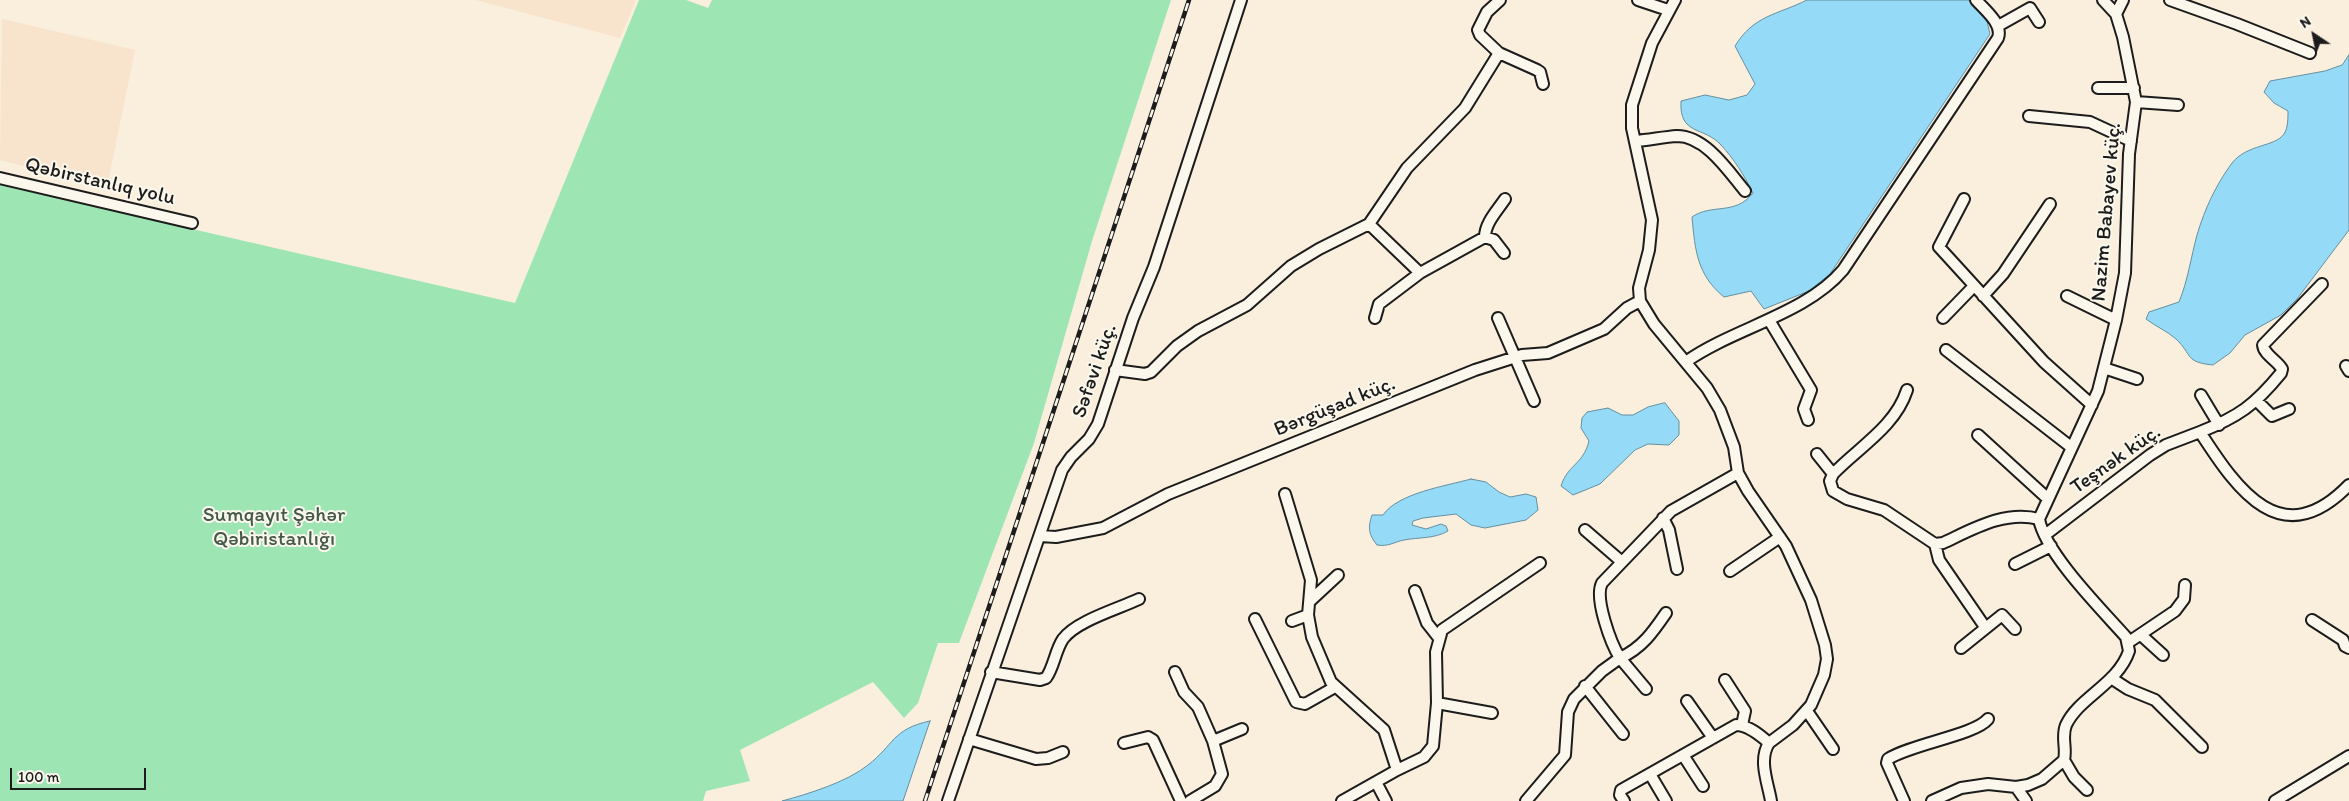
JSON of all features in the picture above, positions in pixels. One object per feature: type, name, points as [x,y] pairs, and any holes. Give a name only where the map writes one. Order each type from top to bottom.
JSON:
[{"type":"street","name":"Səfəvi küç.","points":[[948,801],[1062,470],[1093,433],[1132,318],[1154,268],[1241,0]]},
{"type":"street","points":[[1500,0],[1480,23],[1478,30],[1480,35],[1499,54],[1540,72],[1543,84]]},
{"type":"street","points":[[1638,0],[1668,10]]},
{"type":"street","points":[[1675,0],[1652,43],[1632,105],[1632,128],[1652,220],[1649,250],[1639,288],[1640,301],[1654,324],[1687,361],[1707,388],[1720,410],[1734,447],[1738,474],[1780,537],[1811,600],[1825,645],[1827,659],[1824,675],[1807,711],[1769,743],[1764,754],[1771,801]]},
{"type":"street","points":[[1687,361],[1712,345],[1769,320],[1822,290],[1834,281],[1843,270],[1998,38],[2000,32],[1998,26],[1976,0]]},
{"type":"street","name":"Nazim Babayev küç.","points":[[2039,519],[2092,405],[2104,368],[2116,320],[2127,247],[2127,181],[2136,102],[2116,14],[2103,0]]},
{"type":"street","points":[[2116,14],[2123,0]]},
{"type":"street","points":[[2170,0],[2238,24],[2310,53]]},
{"type":"street","points":[[1998,26],[2030,8],[2039,22]]},
{"type":"street","points":[[1115,370],[1144,374],[1151,372],[1177,346],[1198,331],[1247,305],[1291,266],[1319,249],[1369,224],[1407,168],[1465,108],[1499,54]]},
{"type":"street","points":[[2098,88],[2134,88]]},
{"type":"street","points":[[2136,102],[2178,105]]},
{"type":"street","points":[[2029,116],[2090,122],[2131,141]]},
{"type":"street","points":[[1635,141],[1678,136],[1700,143],[1715,156],[1746,191]]},
{"type":"street","name":"Qəbirstanlıq yolu","points":[[0,178],[192,223]]},
{"type":"street","points":[[1485,237],[1488,222],[1505,199]]},
{"type":"street","points":[[1964,199],[1939,247],[2044,362],[2092,405]]},
{"type":"street","points":[[1983,296],[2002,274],[2050,204]]},
{"type":"street","points":[[1369,224],[1420,273]]},
{"type":"street","points":[[1375,318],[1379,304],[1420,273],[1485,237],[1494,240],[1504,253]]},
{"type":"street","points":[[2289,409],[2272,416],[2257,401],[2282,369],[2263,349],[2265,340],[2297,312],[2322,284]]},
{"type":"street","points":[[1943,318],[1974,286]]},
{"type":"street","points":[[2067,296],[2116,320]]},
{"type":"street","name":"Bərgüşad küç.","points":[[1040,536],[1056,537],[1103,528],[1168,494],[1475,370],[1514,357],[1548,353],[1604,328],[1627,308],[1640,301]]},
{"type":"street","points":[[1498,318],[1534,401]]},
{"type":"street","points":[[1769,320],[1809,384],[1811,390],[1804,409],[1808,420]]},
{"type":"street","points":[[1946,350],[2071,447]]},
{"type":"street","points":[[2104,368],[2137,379]]},
{"type":"street","points":[[1907,390],[1902,405],[1887,424],[1833,474],[1830,486],[1838,495],[1884,510],[1936,544],[1943,543],[1996,521],[2020,516],[2039,519],[2051,546],[2071,574],[2129,642],[2126,660],[2111,678],[2069,719],[2064,731],[2064,760],[2074,777],[2087,790]]},
{"type":"street","points":[[2201,395],[2218,425]]},
{"type":"street","name":"Teşnək küç.","points":[[2045,535],[2150,455],[2166,446],[2218,425],[2257,401]]},
{"type":"street","points":[[2200,432],[2216,457],[2250,497],[2262,506],[2283,515],[2292,517],[2320,509],[2337,497],[2349,485]]},
{"type":"street","points":[[1978,435],[2048,498]]},
{"type":"street","points":[[1817,454],[1833,474]]},
{"type":"street","points":[[1646,689],[1620,658],[1611,640],[1598,590],[1610,573],[1663,518],[1678,507],[1738,474]]},
{"type":"street","points":[[1285,494],[1311,580],[1308,615],[1312,637],[1327,674],[1335,687],[1384,730],[1397,770]]},
{"type":"street","points":[[1663,518],[1670,530],[1677,569]]},
{"type":"street","points":[[1585,530],[1622,562]]},
{"type":"street","points":[[1730,571],[1780,537]]},
{"type":"street","points":[[1936,544],[1939,560],[1985,627]]},
{"type":"street","points":[[2015,564],[2051,546]]},
{"type":"street","points":[[1342,801],[1430,752],[1433,746],[1437,703],[1436,652],[1438,637],[1442,630],[1540,563]]},
{"type":"street","points":[[1310,602],[1338,575]]},
{"type":"street","points":[[2129,642],[2180,605],[2184,599],[2185,585]]},
{"type":"street","points":[[1415,591],[1427,623],[1438,637]]},
{"type":"street","points":[[991,672],[1040,680],[1046,678],[1062,641],[1068,633],[1079,626],[1139,599]]},
{"type":"street","points":[[1526,801],[1565,755],[1568,712],[1574,699],[1586,686],[1620,658],[1639,647],[1650,636],[1666,613]]},
{"type":"street","points":[[1292,621],[1308,615]]},
{"type":"street","points":[[1961,648],[2002,615],[2015,629]]},
{"type":"street","points":[[1255,619],[1296,702],[1305,704],[1335,687]]},
{"type":"street","points":[[2312,620],[2343,640],[2345,646],[2349,648]]},
{"type":"street","points":[[2141,635],[2163,655]]},
{"type":"street","points":[[1124,743],[1148,736],[1153,740],[1182,801],[1220,780],[1222,774],[1213,741],[1198,707],[1184,692],[1176,672]]},
{"type":"street","points":[[2111,678],[2128,689],[2155,700],[2202,747]]},
{"type":"street","points":[[1725,680],[1745,711],[1742,725]]},
{"type":"street","points":[[1586,686],[1623,734]]},
{"type":"street","points":[[1687,701],[1713,738]]},
{"type":"street","points":[[1437,703],[1492,713]]},
{"type":"street","points":[[1807,711],[1833,749]]},
{"type":"street","points":[[1904,801],[1887,763],[1888,760],[1913,748],[1978,727],[1988,719]]},
{"type":"street","points":[[1624,801],[1620,794],[1621,790],[1736,725],[1742,725],[1769,743]]},
{"type":"street","points":[[1213,741],[1242,728]]},
{"type":"street","points":[[969,739],[1036,759],[1048,758],[1063,752]]},
{"type":"street","points":[[1683,755],[1703,786]]},
{"type":"street","points":[[2275,801],[2349,756]]},
{"type":"street","points":[[1932,801],[1961,788],[1988,784],[2016,787],[2028,785],[2042,779],[2064,760]]},
{"type":"street","points":[[1650,774],[1666,801]]},
{"type":"street","points":[[1376,782],[1386,801]]},
{"type":"street","points":[[2016,787],[2026,801]]},
{"type":"shaded area","points":[[476,0],[636,0],[620,38]]},
{"type":"shaded area","points":[[2,19],[135,50],[107,187],[0,160]]},
{"type":"green space","name":"Sumqayıt Şəhər Qəbiristanlığı","points":[[639,0],[686,0],[708,8],[712,0],[1171,0],[1092,241],[1034,443],[959,643],[938,643],[918,703],[904,718],[873,682],[740,750],[750,781],[706,791],[703,801],[0,801],[0,185],[515,303]]},
{"type":"water","points":[[1807,0],[1969,0],[1987,21],[1990,34],[1830,274],[1809,291],[1764,309],[1751,291],[1724,297],[1708,280],[1699,261],[1694,240],[1692,217],[1707,211],[1739,204],[1753,193],[1721,145],[1714,139],[1688,125],[1684,120],[1681,112],[1681,101],[1705,95],[1729,100],[1747,95],[1755,84],[1735,46],[1742,36],[1758,22]]},
{"type":"water","points":[[2349,55],[2349,230],[2297,299],[2281,315],[2245,335],[2230,353],[2213,365],[2193,360],[2176,339],[2146,319],[2149,312],[2179,302],[2204,215],[2216,188],[2232,163],[2245,152],[2274,141],[2284,134],[2288,123],[2288,111],[2274,103],[2264,92],[2270,81],[2325,71],[2342,65]]},
{"type":"water","points":[[1665,403],[1679,421],[1679,435],[1669,445],[1648,444],[1635,450],[1600,484],[1573,495],[1561,486],[1567,473],[1583,455],[1589,441],[1581,428],[1582,418],[1587,412],[1608,408],[1622,415],[1633,415],[1648,407]]},
{"type":"water","points":[[1471,479],[1486,482],[1499,492],[1510,497],[1526,494],[1536,497],[1538,510],[1526,520],[1485,528],[1471,525],[1456,514],[1423,518],[1413,521],[1412,525],[1426,529],[1441,524],[1446,526],[1448,531],[1432,537],[1404,540],[1384,545],[1377,545],[1374,541],[1370,530],[1372,515],[1383,515],[1390,507],[1400,501],[1423,491]]},
{"type":"water","points":[[930,721],[903,801],[782,801],[815,791],[849,777],[877,758],[908,728]]},
{"type":"railway","points":[[925,801],[1189,0]]}]
